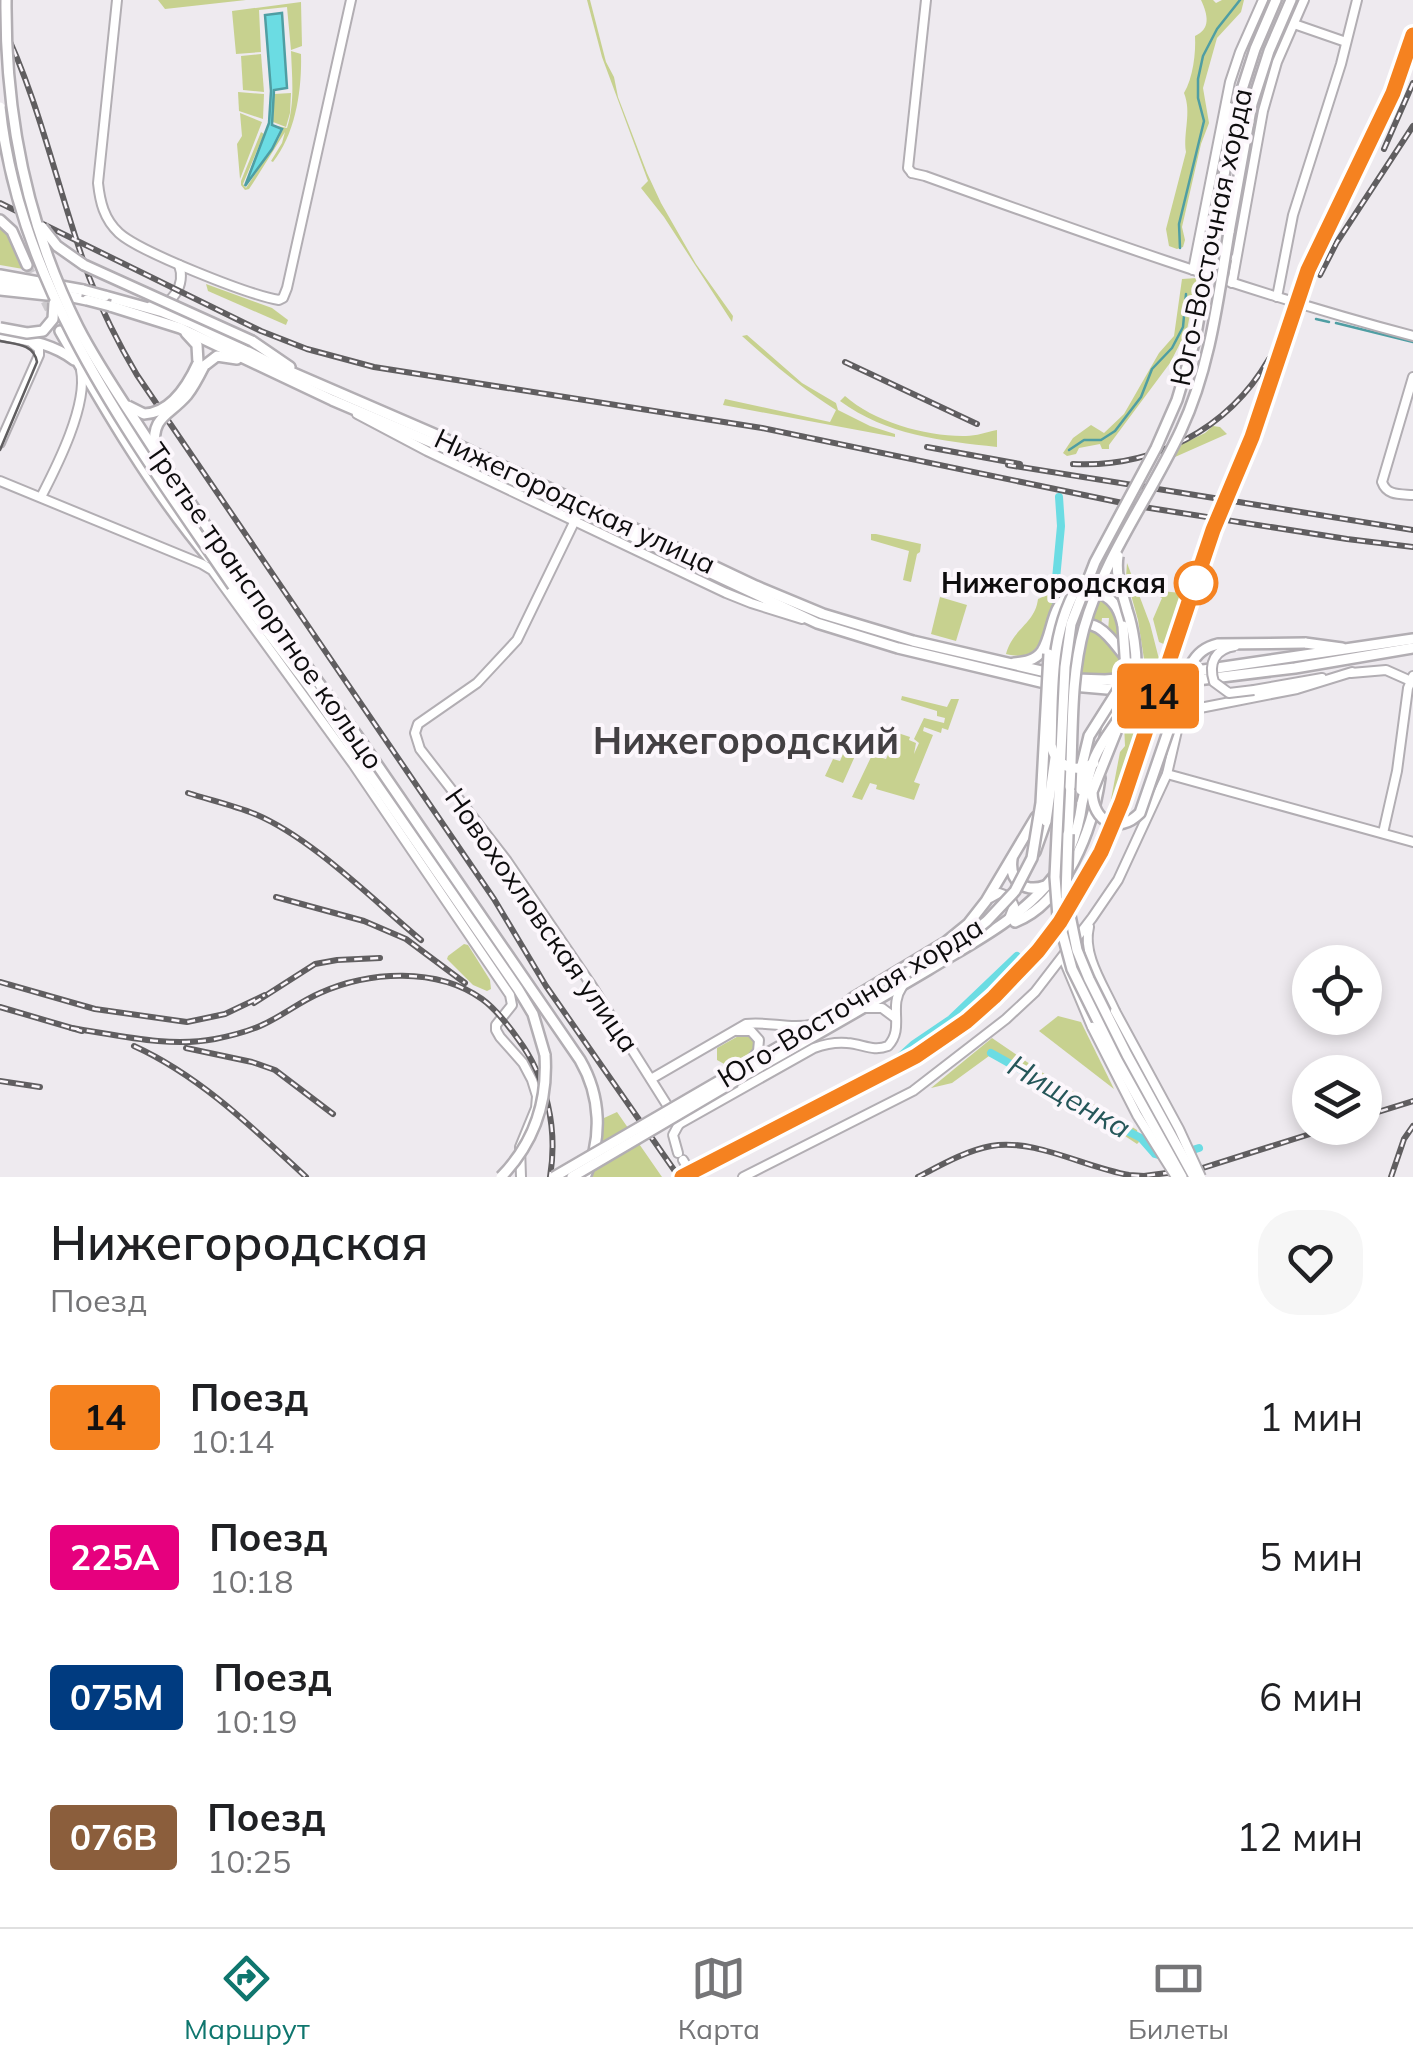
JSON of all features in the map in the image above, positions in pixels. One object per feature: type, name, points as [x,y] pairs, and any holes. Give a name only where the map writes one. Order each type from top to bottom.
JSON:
[{"type":"main road","name":"Третье транспортное кольцо","points":[[6,0],[12,121],[29,198],[68,304],[94,356],[155,451],[580,1060],[593,1086],[597,1118],[594,1152],[585,1177]]},
{"type":"main road","name":"Юго-Восточная хорда","points":[[1179,1177],[1072,969],[1062,936],[1055,877],[1066,650],[1071,624],[1095,562],[1156,448],[1176,400],[1195,340],[1232,124],[1246,74],[1276,0]]},
{"type":"main road","name":"Юго-Восточная хорда","points":[[1198,1177],[1128,1055],[1077,950],[1066,896],[1078,650],[1098,588],[1193,402],[1210,342],[1242,150],[1259,76],[1292,0]]},
{"type":"main road","name":"Третье транспортное кольцо","points":[[0,108],[9,165],[35,254],[85,360],[233,586],[319,702],[533,1014],[544,1055],[544,1097],[527,1144],[501,1177]]},
{"type":"main road","points":[[29,198],[48,236],[68,255],[252,341],[314,382]]},
{"type":"main road","points":[[0,220],[12,231],[27,264]]},
{"type":"main road","name":"Нижегородская улица","points":[[1,280],[85,295],[185,326],[254,364],[816,622],[898,648],[1022,678],[1088,689],[1158,682]]},
{"type":"main road","points":[[0,331],[43,331],[53,318],[52,295]]},
{"type":"main road","name":"Нижегородская улица","points":[[108,301],[140,305],[441,436],[579,512],[801,606],[902,639],[1001,663],[1092,680],[1158,682]]},
{"type":"main road","points":[[155,451],[157,423],[188,394],[201,365],[198,345],[185,326]]},
{"type":"main road","points":[[0,331],[62,351],[80,367]]},
{"type":"main road","points":[[60,331],[172,512],[233,586]]},
{"type":"main road","points":[[124,402],[136,412],[158,411],[184,390],[201,365],[212,358],[223,356],[254,364]]},
{"type":"main road","name":"Юго-Восточная хорда","points":[[572,1177],[734,1077],[745,1066],[1002,926],[1048,884],[1074,840],[1095,756],[1122,716],[1136,673],[1131,626],[1117,576],[1124,538]]},
{"type":"main road","points":[[1095,562],[1073,592],[1058,632],[1051,745],[1058,760],[1068,767],[1084,768],[1096,762],[1104,747]]},
{"type":"main road","points":[[1001,663],[1026,662],[1037,656],[1044,648],[1058,606],[1068,596],[1092,591],[1106,596],[1116,606],[1126,670],[1120,688],[1083,735],[1070,787]]},
{"type":"main road","points":[[1032,858],[1041,802],[1048,654],[1058,633],[1071,626],[1102,629],[1130,666],[1158,682]]},
{"type":"main road","points":[[1413,639],[1181,680],[1266,672],[1413,648]]},
{"type":"main road","points":[[1122,716],[1092,792],[1099,816],[1117,824],[1131,821],[1140,813],[1197,654],[1218,644],[1304,643],[1354,650]]},
{"type":"main road","points":[[827,1019],[853,998],[957,935],[986,901],[1033,825],[1044,795],[1049,713],[1042,692],[1022,678]]},
{"type":"main road","points":[[1002,926],[1030,915],[1060,884],[1093,816],[1109,716],[1115,706],[1158,682]]},
{"type":"main road","name":"Юго-Восточная хорда","points":[[554,1177],[862,1009],[987,921],[1014,891],[1046,822],[1063,696]]},
{"type":"main road","points":[[1082,803],[1085,750],[1104,710]]},
{"type":"main road","points":[[1013,857],[1012,874],[1022,886],[1036,889],[1048,884]]},
{"type":"street","points":[[116,5],[100,166],[100,202],[107,218],[121,235],[176,262],[274,300],[283,298],[352,0]]},
{"type":"street","points":[[926,0],[910,170],[1232,284],[1413,336]]},
{"type":"street","points":[[1193,270],[1230,82],[1262,0]]},
{"type":"street","points":[[1242,150],[1304,0]]},
{"type":"street","points":[[1277,298],[1293,215],[1356,0]]},
{"type":"street","points":[[1294,24],[1346,42]]},
{"type":"street","points":[[1225,166],[1230,82]]},
{"type":"street","points":[[1232,284],[1268,91]]},
{"type":"street","points":[[1200,236],[1204,253],[1216,260],[1232,255],[1239,243]]},
{"type":"street","points":[[140,305],[162,306],[169,302],[182,276],[181,266],[176,262]]},
{"type":"street","points":[[185,326],[174,305],[188,278],[205,274]]},
{"type":"street","points":[[0,444],[39,355],[38,347],[24,339]]},
{"type":"street","points":[[0,456],[46,345]]},
{"type":"street","points":[[41,498],[79,409],[83,388],[80,367]]},
{"type":"street","points":[[1413,377],[1383,486],[1392,493],[1413,495]]},
{"type":"street","points":[[79,409],[93,402],[104,406]]},
{"type":"street","points":[[0,481],[212,570],[353,764],[510,994],[512,1005],[496,1024],[496,1030],[523,1063],[537,1096],[520,1147],[521,1177]]},
{"type":"street","name":"Новохохловская улица","points":[[579,512],[517,640],[477,683],[418,724],[415,736],[420,749],[508,861],[680,1124]]},
{"type":"street","points":[[1249,644],[1228,647],[1217,654],[1212,664],[1217,686],[1229,693],[1352,672],[1386,670],[1412,680],[1383,834]]},
{"type":"street","points":[[744,1177],[914,1090],[1035,992],[1123,870],[1167,774],[1179,722],[1187,712],[1297,689],[1352,672]]},
{"type":"street","points":[[1167,774],[1413,842]]},
{"type":"street","points":[[986,901],[999,893],[1012,900],[1013,909],[1002,926]]},
{"type":"street","points":[[1092,918],[1086,938],[1088,951],[1115,1011],[1179,1129],[1198,1177]]},
{"type":"street","points":[[1062,958],[1137,1114],[1179,1177]]},
{"type":"street","points":[[1050,974],[1060,972],[1069,976]]},
{"type":"street","points":[[693,1177],[680,1157],[674,1135],[680,1124],[814,1048],[834,1043],[885,1047],[895,1038],[895,1000],[902,981]]},
{"type":"street","points":[[862,1009],[886,1009],[897,1023]]},
{"type":"street","points":[[650,1078],[741,1026],[752,1023],[798,1027],[827,1019]]},
{"type":"street","points":[[732,1032],[746,1030],[759,1040],[756,1054],[745,1066]]},
{"type":"green space","points":[[158,0],[246,0],[165,9]]},
{"type":"green space","points":[[587,0],[647,173],[696,264],[733,316],[732,322],[641,188],[648,181],[602,57]]},
{"type":"green space","points":[[1201,0],[1244,0],[1241,12],[1217,38],[1203,88],[1209,123],[1182,227],[1185,240],[1183,247],[1177,249],[1169,246],[1166,229],[1186,152],[1184,93],[1193,65],[1195,36],[1204,30],[1207,21]]},
{"type":"green space","points":[[301,2],[302,46],[291,50],[287,7],[259,10],[261,52],[236,54],[232,11]]},
{"type":"green space","points":[[291,51],[301,54],[299,96],[292,124],[273,162],[285,132],[245,190],[241,181],[261,132],[264,134],[243,184],[246,188],[279,138],[282,129],[272,125],[287,128],[290,119]]},
{"type":"green space","points":[[261,54],[264,92],[243,90],[241,56]]},
{"type":"green space","points":[[238,92],[264,94],[263,119],[239,111]]},
{"type":"green space","points":[[291,93],[286,127],[273,122],[274,94]]},
{"type":"green space","points":[[240,113],[262,122],[240,179],[237,144],[242,136]]},
{"type":"green space","points":[[0,224],[3,226],[23,269],[0,265]]},
{"type":"green space","points":[[1197,278],[1187,330],[1170,363],[1109,449],[1102,449],[1100,444],[1079,448],[1076,454],[1067,456],[1063,453],[1073,438],[1091,425],[1104,433],[1124,414],[1159,353],[1174,336],[1182,279]]},
{"type":"green space","points":[[206,284],[272,308],[288,320],[286,325],[208,291]]},
{"type":"green space","points":[[747,335],[802,383],[836,403],[838,410],[895,437],[723,405],[725,399],[830,422],[836,410],[742,336]]},
{"type":"green space","points":[[845,396],[871,413],[919,431],[966,436],[997,430],[997,447],[895,429],[840,401]]},
{"type":"green space","points":[[1213,426],[1227,434],[1175,457],[1174,448]]},
{"type":"green space","points":[[871,534],[921,544],[911,582],[903,580],[909,551],[871,540]]},
{"type":"green space","points":[[1127,563],[1150,624],[1159,669],[1156,663],[1144,659],[1126,577]]},
{"type":"green space","points":[[1161,591],[1181,593],[1184,599],[1166,645],[1159,642],[1153,619]]},
{"type":"green space","points":[[1049,594],[1058,597],[1037,647],[1020,656],[1006,654],[1033,614],[1038,599]]},
{"type":"green space","points":[[1083,595],[1103,599],[1114,611],[1122,648],[1108,631],[1109,618],[1102,618],[1101,626],[1087,622],[1051,638],[1065,607]]},
{"type":"green space","points":[[940,597],[967,605],[956,641],[931,634]]},
{"type":"green space","points":[[1087,628],[1101,632],[1137,674],[1080,676],[1051,670],[1060,635]]},
{"type":"green space","points":[[902,696],[947,707],[951,699],[959,699],[948,730],[942,728],[941,733],[924,727],[923,731],[933,735],[914,782],[920,784],[914,800],[876,789],[877,785],[870,783],[862,800],[852,797],[872,755],[886,759],[898,733],[916,743],[914,754],[919,743],[914,739],[924,718],[944,723],[945,718],[937,716],[937,711],[901,700]]},
{"type":"green space","points":[[1131,718],[1139,721],[1128,767],[1112,815],[1108,815],[1120,752],[1125,746],[1124,723]]},
{"type":"green space","points":[[865,737],[843,783],[825,776],[833,759],[840,761],[846,747]]},
{"type":"green space","points":[[464,944],[490,980],[491,989],[473,985],[447,959]]},
{"type":"green space","points":[[1058,1016],[1081,1022],[1114,1089],[1039,1031]]},
{"type":"green space","points":[[742,1034],[750,1035],[756,1044],[755,1051],[726,1065],[717,1060],[717,1048]]},
{"type":"green space","points":[[992,1038],[1137,1130],[1139,1142],[989,1056],[952,1083],[931,1088]]},
{"type":"green space","points":[[617,1112],[662,1177],[592,1177],[600,1158],[604,1118]]},
{"type":"water","points":[[282,13],[287,88],[274,90],[272,125],[282,129],[245,186],[269,123],[271,91],[265,15]]},
{"type":"waterway","name":"Нищенка","points":[[1180,248],[1179,224],[1204,121],[1198,98],[1203,56],[1217,29],[1240,0]]},
{"type":"waterway","name":"Нищенка","points":[[1069,450],[1084,440],[1101,440],[1115,431],[1141,397],[1152,369],[1172,348],[1183,327],[1186,294]]},
{"type":"waterway","points":[[1316,319],[1329,322]]},
{"type":"waterway","points":[[1336,323],[1413,342]]},
{"type":"waterway","name":"Нищенка","points":[[1054,600],[1061,526],[1059,497]]},
{"type":"waterway","name":"Нищенка","points":[[892,1064],[951,1019],[1017,956]]},
{"type":"waterway","name":"Нищенка","points":[[991,1053],[1034,1077],[1048,1090],[1141,1138],[1155,1154],[1165,1157]]},
{"type":"waterway","name":"Нищенка","points":[[1183,1153],[1199,1148]]},
{"type":"tunnel","points":[[27,265],[60,331]]},
{"type":"tunnel","points":[[1163,675],[1183,673]]},
{"type":"tunnel","points":[[1157,691],[1179,686]]},
{"type":"tram line","points":[[0,341],[28,348],[37,362],[0,450]]},
{"type":"railway","points":[[0,20],[38,114],[89,277],[137,375],[494,899],[546,986],[679,1177]]},
{"type":"railway","points":[[682,1177],[916,1056],[994,997],[1061,921],[1101,852],[1122,802],[1213,530],[1252,437],[1308,270],[1378,127],[1413,35]]},
{"type":"railway","points":[[1384,149],[1413,83]]},
{"type":"railway","points":[[1320,275],[1337,242],[1413,126]]},
{"type":"railway","points":[[0,203],[261,331],[307,349],[374,367],[762,428],[1137,506],[1413,547]]},
{"type":"railway","points":[[1073,464],[1132,459],[1186,440],[1232,406],[1269,359]]},
{"type":"railway","points":[[845,362],[977,424]]},
{"type":"railway","points":[[927,447],[1020,464]]},
{"type":"railway","points":[[1008,465],[1413,530]]},
{"type":"railway","points":[[188,793],[255,814],[298,838],[421,940]]},
{"type":"railway","points":[[276,897],[364,921],[406,939],[465,983]]},
{"type":"railway","points":[[254,1003],[315,964],[380,958]]},
{"type":"railway","points":[[71,1028],[143,1040],[197,1041],[255,1028],[320,993],[360,980],[402,976],[445,981],[487,1003],[528,1054],[548,1105],[550,1177]]},
{"type":"railway","points":[[0,982],[95,1009],[187,1022],[225,1014],[265,995]]},
{"type":"railway","points":[[0,1007],[82,1031]]},
{"type":"railway","points":[[134,1046],[203,1088],[306,1177]]},
{"type":"railway","points":[[186,1048],[275,1070],[333,1114]]},
{"type":"railway","points":[[0,1081],[40,1087]]},
{"type":"railway","points":[[1382,1111],[1413,1101]]},
{"type":"railway","points":[[1391,1177],[1404,1139],[1413,1126]]},
{"type":"railway","points":[[1174,1177],[1292,1140]]},
{"type":"railway","points":[[918,1177],[972,1151],[1008,1145],[1042,1150],[1129,1175],[1174,1172]]},
{"type":"train","name":"14","points":[[682,1177],[916,1056],[994,997],[1060,922],[1101,852],[1122,802],[1213,530],[1252,437],[1308,270],[1378,127],[1413,35]]},
{"type":"place","name":"Нижегородская","points":[[1196,583]]},
{"type":"district","name":"Нижегородский","points":[[746,741]]}]
